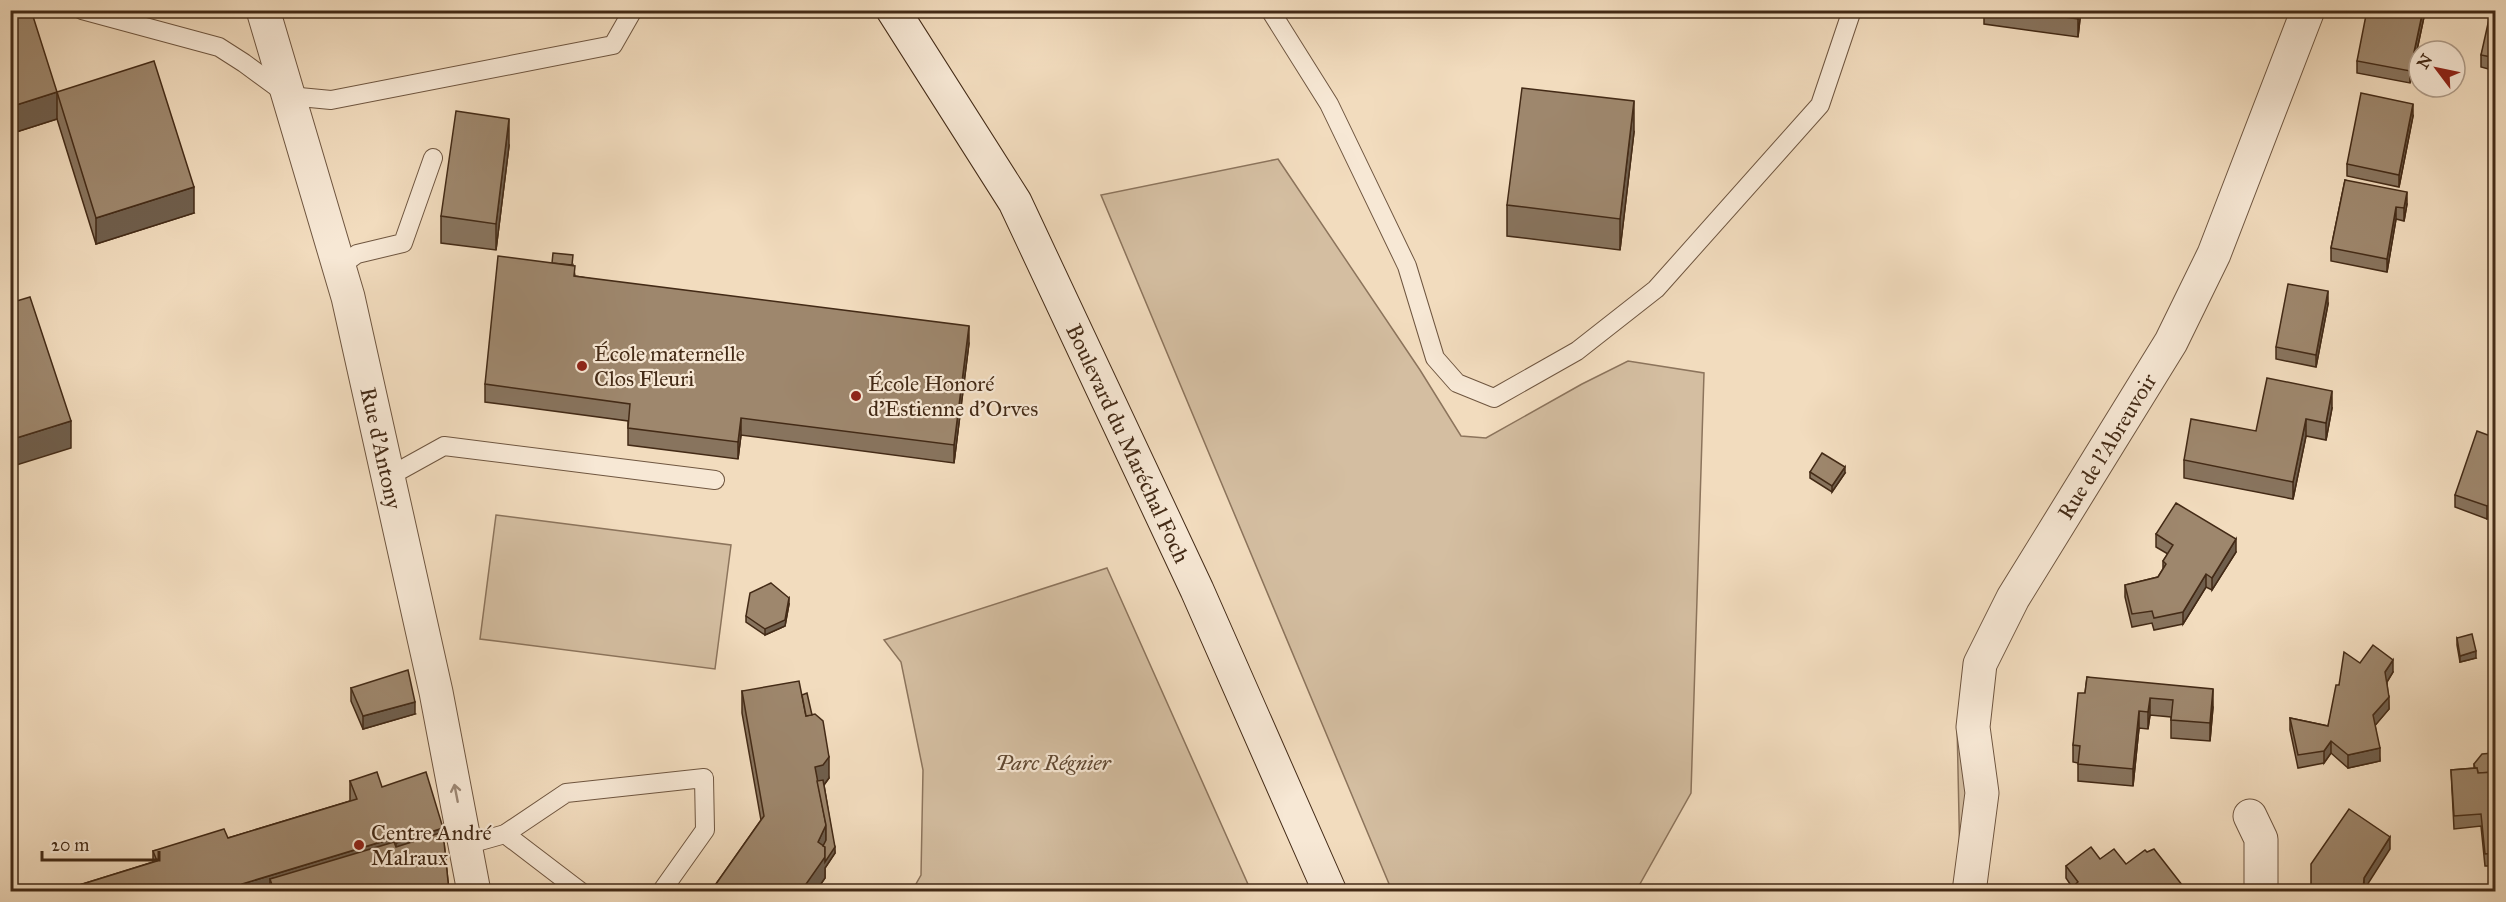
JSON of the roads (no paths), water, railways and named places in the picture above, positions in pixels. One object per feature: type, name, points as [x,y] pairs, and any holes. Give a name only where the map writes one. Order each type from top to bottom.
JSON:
[{"type":"street","name":"Rue d'Antony","points":[[263,10],[348,297],[436,692],[474,891]]},
{"type":"street","name":"Boulevard du Maréchal Foch","points":[[893,10],[1015,202],[1197,590],[1330,891]]},
{"type":"street","name":"Rue de l'Abreuvoir","points":[[1969,891],[1982,794],[1973,727],[1980,664],[2013,598],[2176,332],[2214,254],[2308,10]]},
{"type":"street","points":[[2250,816],[2261,839],[2261,891]]},
{"type":"lane","points":[[82,10],[219,47],[289,96],[331,100],[613,45],[633,10]]},
{"type":"lane","points":[[1270,10],[1329,104],[1407,266],[1435,358],[1458,383],[1494,398],[1577,351],[1656,289],[1820,105],[1851,10]]},
{"type":"lane","points":[[339,267],[357,254],[404,243],[433,158]]},
{"type":"lane","points":[[388,477],[444,446],[715,480]]},
{"type":"lane","points":[[466,845],[505,834],[566,793],[704,778],[705,830],[661,891]]},
{"type":"lane","points":[[505,834],[581,891]]},
{"type":"place","name":"École maternelle Clos Fleuri","points":[[582,366]]},
{"type":"place","name":"École Honoré d'Estienne d'Orves","points":[[856,396]]},
{"type":"place","name":"Centre André Malraux","points":[[359,845]]},
{"type":"park label","name":"Parc Régnier","points":[[1053,762]]}]
